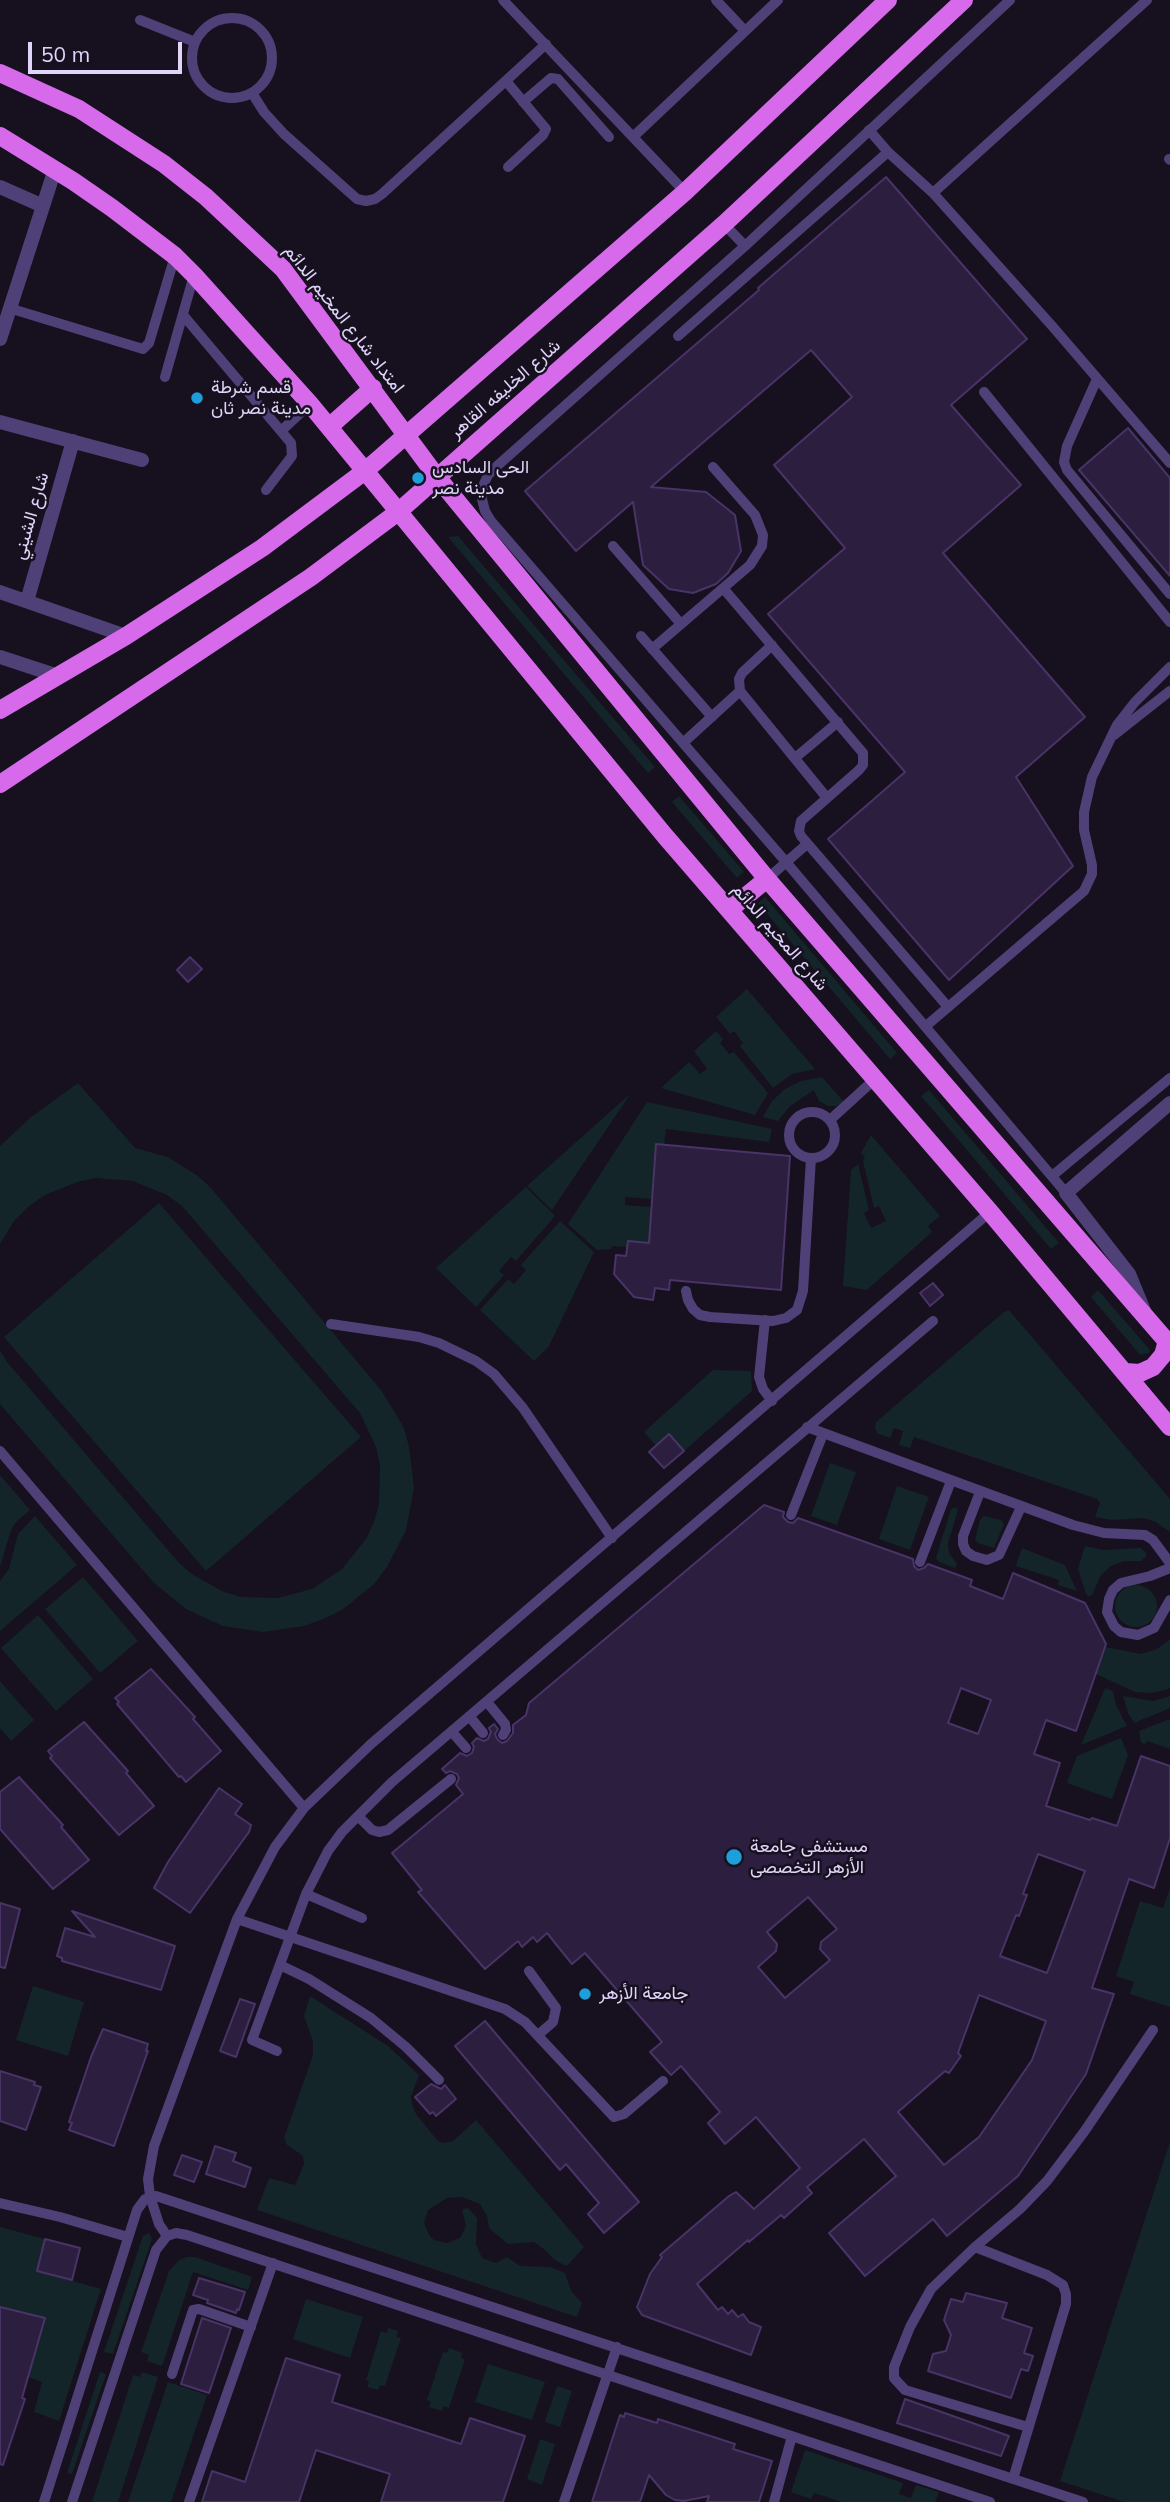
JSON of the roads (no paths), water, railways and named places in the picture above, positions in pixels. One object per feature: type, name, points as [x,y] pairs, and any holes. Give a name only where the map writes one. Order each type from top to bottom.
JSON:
[{"type":"main road","name":"شارع الخليفه القاهر","points":[[0,709],[126,636],[262,548],[365,471],[685,192],[888,0]]},
{"type":"main road","name":"شارع الخليفه القاهر","points":[[0,784],[311,577],[398,512],[724,224],[964,0]]},
{"type":"main road","name":"امتداد شارع المخيم الدائم","points":[[0,73],[79,109],[143,150],[206,197],[283,269],[406,436]]},
{"type":"main road","points":[[0,136],[112,208],[175,256],[310,404],[365,471]]},
{"type":"main road","points":[[329,427],[373,388]]},
{"type":"main road","name":"شارع المخيم الدائم","points":[[406,436],[767,879],[1168,1343]]},
{"type":"main road","name":"شارع المخيم الدائم","points":[[365,471],[665,836],[990,1212],[1170,1427]]},
{"type":"main road","points":[[729,910],[767,879]]},
{"type":"main road","points":[[1125,1372],[1140,1373],[1153,1367],[1163,1355],[1168,1343]]},
{"type":"street","points":[[0,339],[55,169]]},
{"type":"street","points":[[0,187],[44,206]]},
{"type":"street","points":[[0,422],[142,460]]},
{"type":"street","name":"شارع الشيني","points":[[27,601],[73,441]]},
{"type":"street","points":[[0,592],[126,636]]},
{"type":"street","points":[[0,657],[58,676]]},
{"type":"street","points":[[1146,1317],[1129,1274],[1066,1193],[1170,1103]]},
{"type":"lane","points":[[503,0],[685,192]]},
{"type":"lane","points":[[716,0],[745,31]]},
{"type":"lane","points":[[633,137],[778,0]]},
{"type":"lane","points":[[1010,0],[745,246],[497,466],[488,475],[483,486],[482,499],[491,521],[786,862],[1066,1193]]},
{"type":"lane","points":[[933,193],[1147,0]]},
{"type":"lane","points":[[232,18],[254,24],[269,42],[272,54],[268,76],[251,93],[230,98],[209,91],[195,75],[192,64],[195,42],[210,24],[232,18]]},
{"type":"lane","points":[[140,20],[195,42]]},
{"type":"lane","points":[[251,93],[284,134],[357,199],[366,201],[382,194],[546,44]]},
{"type":"lane","points":[[523,102],[551,78],[558,79],[609,137]]},
{"type":"lane","points":[[506,81],[544,126],[545,132],[508,167]]},
{"type":"lane","points":[[869,130],[888,152],[933,193],[1170,463]]},
{"type":"lane","points":[[678,336],[888,152]]},
{"type":"lane","points":[[724,224],[745,246]]},
{"type":"lane","points":[[9,308],[143,349],[149,343],[175,256]]},
{"type":"lane","points":[[165,377],[194,275]]},
{"type":"lane","points":[[183,315],[291,443],[292,456],[266,489]]},
{"type":"lane","points":[[1097,379],[1067,446],[1064,462],[1067,470],[1170,594]]},
{"type":"lane","points":[[985,392],[1170,622]]},
{"type":"lane","points":[[281,431],[310,404]]},
{"type":"lane","points":[[652,649],[757,557],[762,546],[763,535],[755,514],[713,467]]},
{"type":"lane","points":[[1054,481],[1067,470]]},
{"type":"lane","points":[[1110,549],[1124,538]]},
{"type":"lane","points":[[613,546],[681,624]]},
{"type":"lane","points":[[723,588],[860,748],[864,758],[859,770],[801,821],[799,831],[807,844],[948,1007]]},
{"type":"lane","points":[[641,636],[712,717]]},
{"type":"lane","points":[[772,645],[741,673],[740,691],[827,798]]},
{"type":"lane","points":[[926,1026],[1084,891],[1089,883],[1092,865],[1084,830],[1084,812],[1092,777],[1109,738],[1135,702],[1170,667]]},
{"type":"lane","points":[[683,743],[740,691]]},
{"type":"lane","points":[[1109,738],[1170,691]]},
{"type":"lane","points":[[795,758],[838,722]]},
{"type":"lane","points":[[767,879],[807,844]]},
{"type":"lane","points":[[1052,1176],[1170,1078]]},
{"type":"lane","points":[[830,1120],[875,1079]]},
{"type":"lane","points":[[815,1112],[830,1120],[835,1132],[833,1146],[824,1155],[811,1158],[801,1155],[793,1148],[789,1137],[792,1124],[798,1117],[815,1112]]},
{"type":"lane","points":[[687,1291],[692,1308],[700,1315],[709,1317],[765,1321],[786,1318],[797,1310],[802,1298],[811,1158]]},
{"type":"lane","points":[[167,2236],[159,2224],[150,2196],[148,2179],[154,2146],[237,1919],[275,1847],[304,1808],[371,1744],[990,1212]]},
{"type":"lane","points":[[765,1321],[759,1377],[763,1389],[772,1401]]},
{"type":"lane","points":[[277,2051],[252,2040],[306,1894],[328,1851],[358,1815],[933,1321]]},
{"type":"lane","points":[[331,1324],[419,1337],[439,1343],[476,1361],[494,1374],[523,1408],[612,1538]]},
{"type":"lane","points":[[807,1427],[1088,1530],[1145,1535],[1153,1540],[1170,1566],[1150,1576],[1121,1583],[1113,1590],[1107,1612],[1114,1626],[1121,1632],[1138,1635],[1154,1628],[1170,1600]]},
{"type":"lane","points":[[791,1515],[823,1434]]},
{"type":"lane","points":[[0,1451],[304,1808]]},
{"type":"lane","points":[[920,1562],[951,1481]]},
{"type":"lane","points":[[980,1492],[963,1536],[966,1551],[973,1556],[986,1560],[999,1555],[1021,1507]]},
{"type":"lane","points":[[487,1702],[505,1724],[503,1735]]},
{"type":"lane","points":[[470,1717],[483,1733]]},
{"type":"lane","points":[[452,1732],[466,1748]]},
{"type":"lane","points":[[358,1815],[372,1829],[379,1832],[388,1830],[451,1779]]},
{"type":"lane","points":[[306,1894],[362,1918]]},
{"type":"lane","points":[[237,1919],[505,2009],[525,2022],[614,2117],[621,2116],[663,2081]]},
{"type":"lane","points":[[280,1965],[309,1979],[371,2018],[406,2047],[439,2080]]},
{"type":"lane","points":[[529,1971],[556,2008],[553,2021],[538,2035]]},
{"type":"lane","points":[[1028,2427],[905,2390],[894,2378],[894,2367],[925,2298],[975,2247],[1020,2209],[1060,2165],[1153,2030]]},
{"type":"lane","points":[[44,2502],[128,2237],[140,2204],[150,2196],[162,2197],[1083,2502]]},
{"type":"lane","points":[[0,2203],[128,2237]]},
{"type":"lane","points":[[72,2502],[156,2250],[167,2236],[176,2234],[187,2235],[273,2263],[990,2502]]},
{"type":"lane","points":[[975,2247],[1047,2275],[1062,2285],[1066,2294],[1066,2304],[1013,2479]]},
{"type":"lane","points":[[190,2502],[273,2263]]},
{"type":"lane","points":[[172,2374],[193,2310],[199,2309],[251,2327]]},
{"type":"lane","points":[[564,2502],[617,2347]]},
{"type":"lane","points":[[774,2502],[792,2436]]},
{"type":"place","name":"قسم شرطة مدينة نصر ثان","points":[[197,398]]},
{"type":"place","name":"الحى السادس مدينة نصر","points":[[418,478]]},
{"type":"place","name":"مستشفى جامعة الأزهر التخصصى","points":[[734,1857]]},
{"type":"place","name":"جامعة الأزهر","points":[[585,1994]]}]
